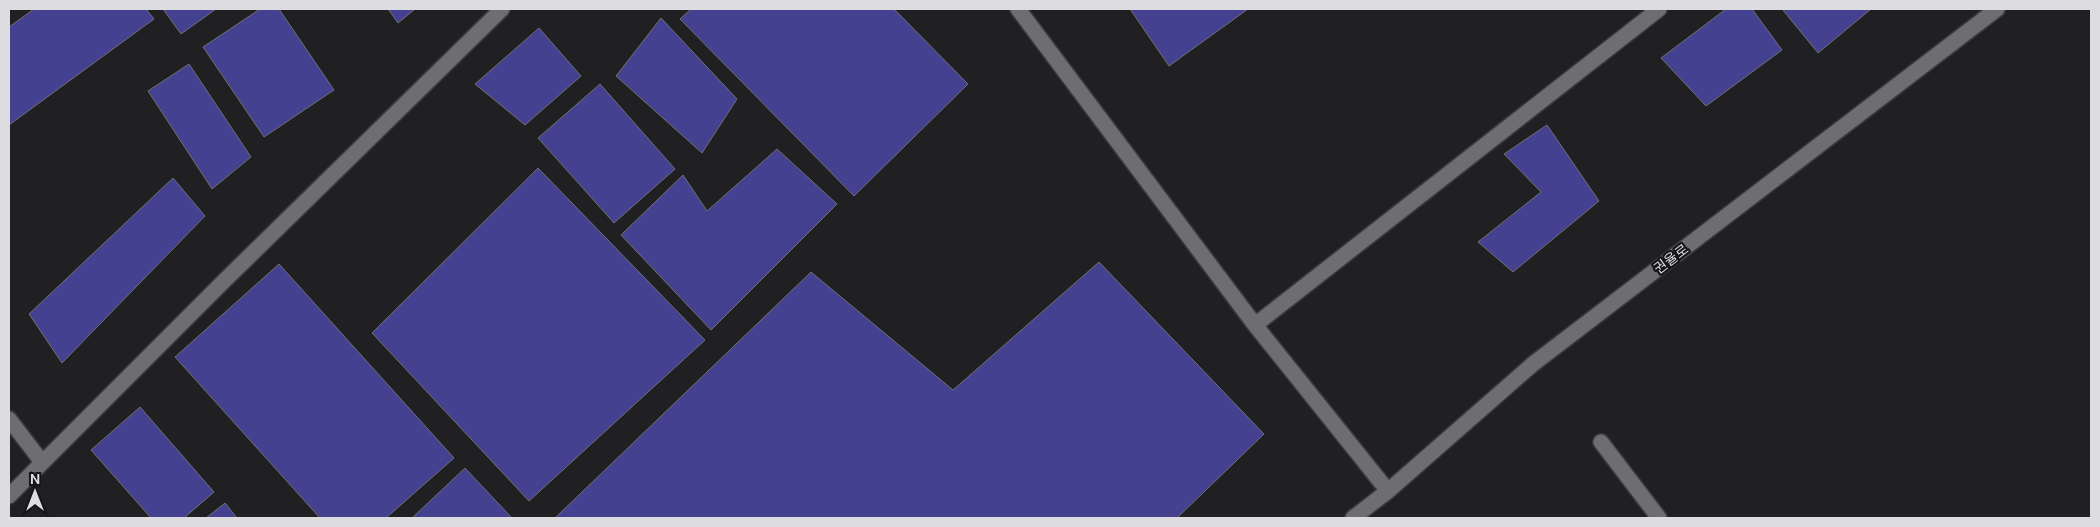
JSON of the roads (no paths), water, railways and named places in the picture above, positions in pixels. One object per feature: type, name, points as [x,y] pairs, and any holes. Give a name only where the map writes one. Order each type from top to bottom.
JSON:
[{"type":"main road","points":[[9,496],[502,9]]},
{"type":"main road","points":[[1018,9],[1255,325],[1388,491]]},
{"type":"main road","points":[[1255,325],[1658,9]]},
{"type":"main road","name":"권율로","points":[[1353,518],[1388,491],[1533,364],[1997,9]]},
{"type":"main road","points":[[9,419],[42,462]]},
{"type":"main road","points":[[1601,442],[1659,518]]}]
